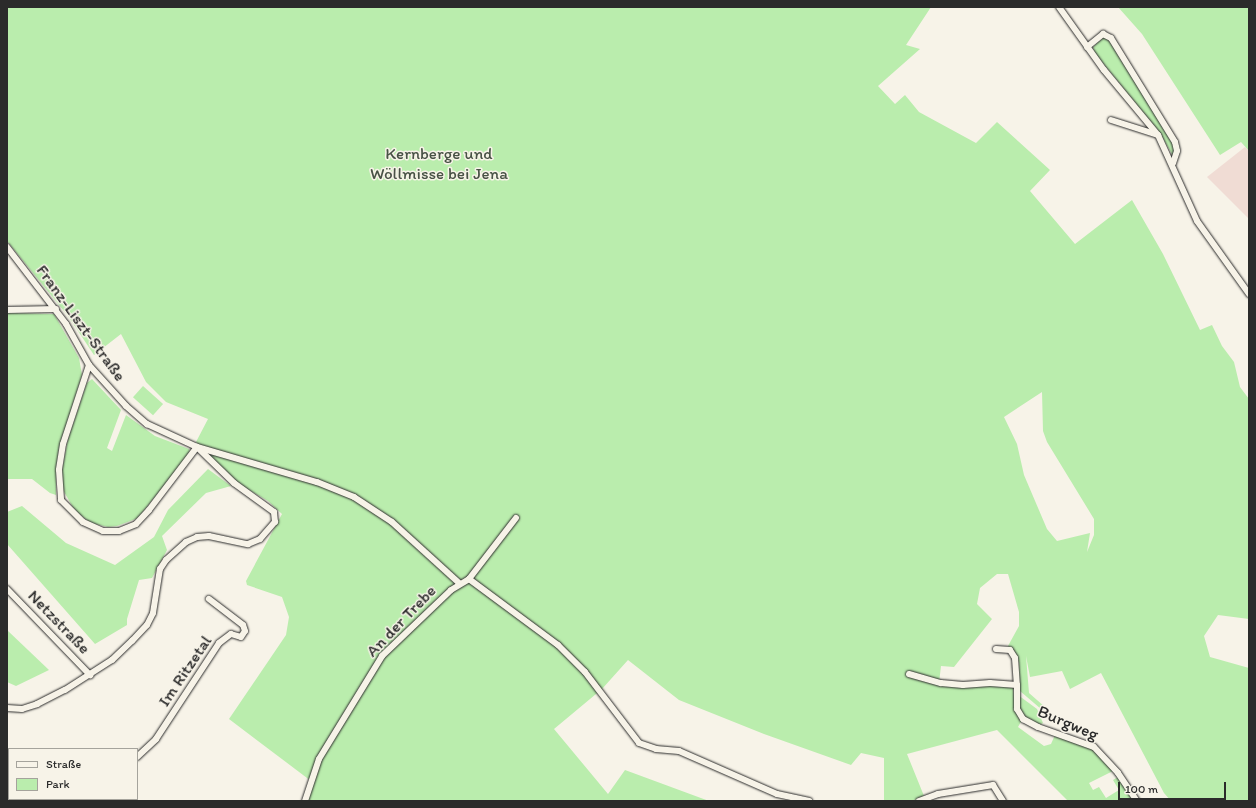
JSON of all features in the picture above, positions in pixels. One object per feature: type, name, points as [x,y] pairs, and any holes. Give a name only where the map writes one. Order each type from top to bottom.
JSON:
[{"type":"street","points":[[1059,7],[1086,47],[1158,135],[1173,163],[1183,191],[1203,230],[1249,294]]},
{"type":"street","points":[[1086,47],[1103,34],[1111,38],[1175,142],[1177,152],[1173,163]]},
{"type":"street","points":[[1111,120],[1158,135]]},
{"type":"street","name":"Franz-Liszt-Straße","points":[[7,247],[56,309],[89,365],[126,406],[148,424],[197,447]]},
{"type":"street","points":[[7,310],[56,309]]},
{"type":"street","points":[[89,365],[63,444],[59,470],[61,500],[83,522],[103,531],[119,531],[136,524],[150,510],[197,447]]},
{"type":"street","points":[[197,447],[310,480],[354,497],[392,522],[460,583]]},
{"type":"street","points":[[7,708],[22,709],[37,704],[90,675],[112,660],[147,625],[155,603],[158,574],[176,550],[197,537],[210,536],[248,544],[260,539],[275,522],[274,512],[234,483],[197,447]]},
{"type":"street","name":"An der Trebe","points":[[304,801],[319,759],[382,656],[460,583],[469,579],[516,518]]},
{"type":"street","points":[[469,579],[558,645],[585,672],[639,743],[656,749],[679,751],[777,794],[809,801]]},
{"type":"street","name":"Netzstraße","points":[[7,589],[90,675]]},
{"type":"street","name":"Im Ritzetal","points":[[138,755],[156,739],[219,643],[231,634],[240,636],[245,631],[243,625],[209,599]]},
{"type":"street","name":"Burgweg","points":[[996,649],[1010,650],[1015,658],[1017,709],[1023,719],[1038,727],[1094,746],[1118,773],[1137,801]]},
{"type":"street","points":[[909,674],[948,683],[1017,685]]},
{"type":"street","points":[[919,801],[938,794],[993,785],[1003,801]]},
{"type":"shaded area","points":[[1245,147],[1249,151],[1249,219],[1207,177]]},
{"type":"green space","name":"Kernberge und Wöllmisse bei Jena","points":[[7,7],[931,7],[906,45],[920,49],[878,86],[895,104],[905,95],[919,112],[976,143],[997,122],[1050,170],[1030,191],[1075,244],[1132,200],[1163,254],[1200,330],[1212,325],[1222,346],[1234,362],[1240,387],[1249,399],[1249,619],[1218,615],[1204,636],[1210,657],[1249,668],[1249,801],[1171,801],[1164,793],[1101,673],[1070,689],[1062,671],[1030,677],[1026,656],[1029,693],[1045,707],[1041,709],[1020,691],[1019,663],[1008,646],[1019,626],[1019,612],[1008,574],[997,574],[980,588],[977,604],[992,619],[954,667],[941,666],[939,683],[1013,687],[1015,709],[1022,720],[1018,727],[1044,746],[1051,744],[1055,735],[1093,749],[1113,771],[1089,783],[1093,790],[1099,787],[1106,798],[1119,790],[1113,780],[1118,777],[1135,801],[1068,801],[997,730],[907,754],[924,796],[912,801],[884,801],[884,758],[861,753],[851,765],[764,734],[679,700],[628,660],[602,689],[554,729],[608,794],[625,770],[709,801],[305,801],[311,781],[229,719],[286,635],[289,617],[282,597],[247,585],[246,581],[282,514],[268,501],[234,481],[196,442],[208,419],[166,402],[146,382],[121,334],[94,355],[68,316],[7,241]],"holes":[[[1042,392],[1043,431],[1047,442],[1094,519],[1094,535],[1087,552],[1090,533],[1057,541],[1047,529],[1024,475],[1017,444],[1004,417]]]},
{"type":"green space","points":[[1118,7],[1249,7],[1249,151],[1241,142],[1220,155],[1142,34]]},
{"type":"green space","points":[[1103,37],[1107,37],[1175,147],[1173,156],[1160,133],[1094,52],[1093,47]]},
{"type":"green space","points":[[7,313],[54,314],[79,358],[82,375],[59,449],[56,468],[56,495],[50,493],[32,479],[7,479]]},
{"type":"green space","points":[[92,379],[121,410],[107,448],[112,451],[126,415],[155,436],[189,449],[190,453],[138,518],[117,526],[108,527],[91,523],[75,511],[63,490],[62,471],[68,439],[87,383]]},
{"type":"green space","points":[[143,386],[163,404],[153,415],[133,397]]},
{"type":"green space","points":[[208,469],[231,486],[206,493],[162,536],[167,550],[152,578],[139,580],[127,619],[127,625],[95,644],[7,544],[7,512],[22,506],[66,543],[115,565],[154,537],[168,510]]},
{"type":"green space","points":[[7,630],[49,670],[16,686],[7,682]]},
{"type":"green space","points":[[1018,695],[1037,709],[1043,723],[1039,725],[1025,718],[1019,708]]}]
